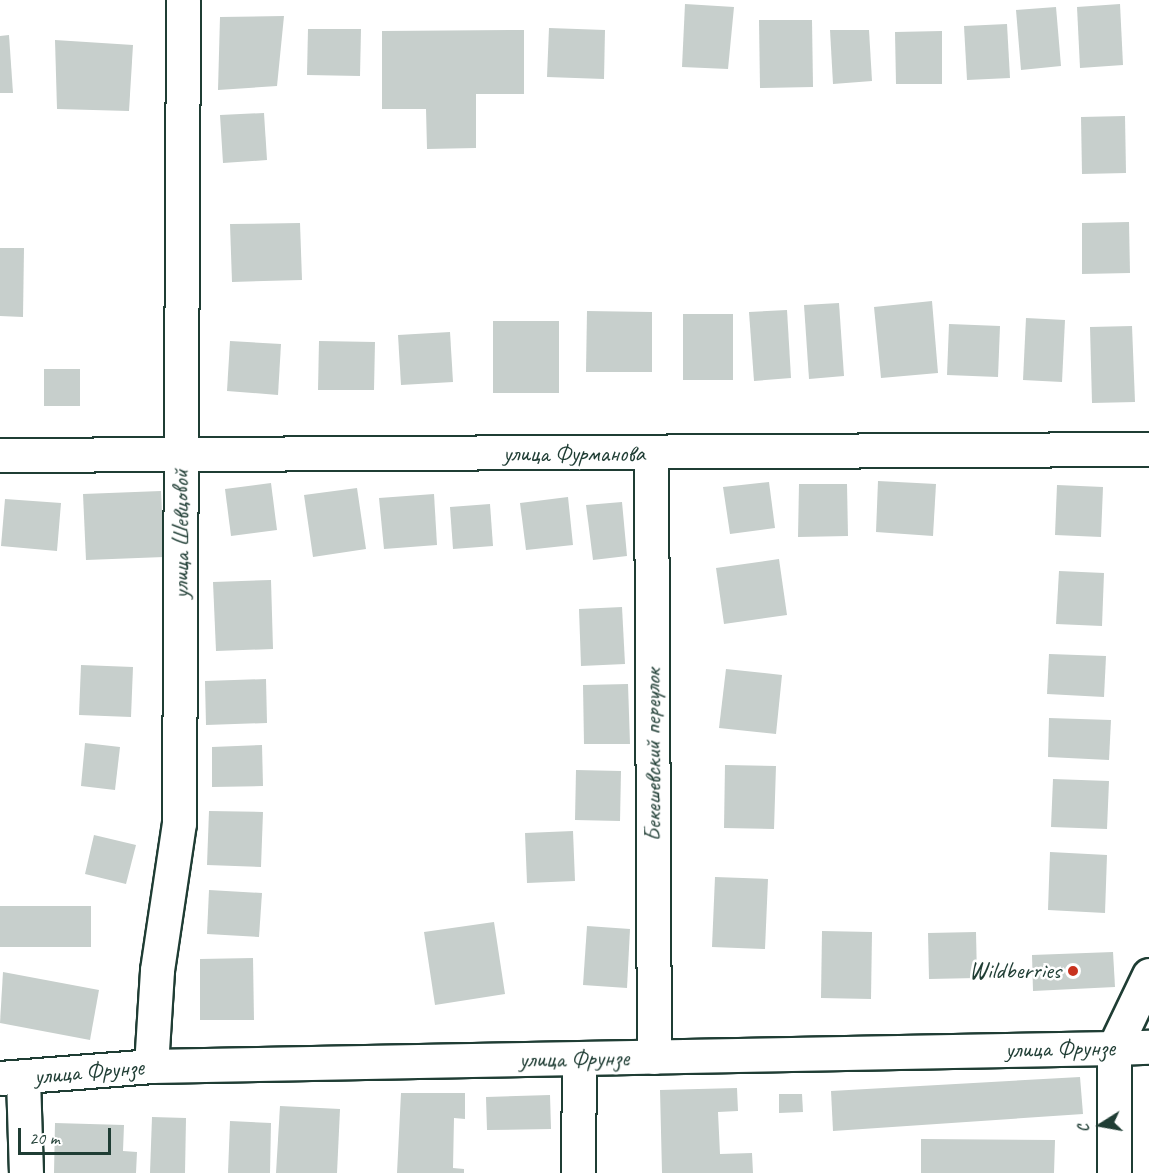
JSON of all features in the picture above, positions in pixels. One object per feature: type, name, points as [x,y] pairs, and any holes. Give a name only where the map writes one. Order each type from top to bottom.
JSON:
[{"type":"street","name":"улица Шевцовой","points":[[151,1066],[157,970],[179,823],[183,0]]},
{"type":"street","name":"улица Фурманова","points":[[0,455],[182,457],[1149,449]]},
{"type":"street","name":"Бекешевский переулок","points":[[651,453],[654,1057]]},
{"type":"street","points":[[1114,1173],[1114,1048],[1149,975]]},
{"type":"street","name":"улица Фрунзе","points":[[12,1078],[151,1066],[1149,1047]]},
{"type":"street","points":[[578,1173],[579,1059]]},
{"type":"street","points":[[12,1078],[26,1173]]},
{"type":"building","points":[[685,4],[734,7],[728,69],[682,67]]},
{"type":"building","points":[[1120,4],[1123,65],[1080,68],[1077,7]]},
{"type":"building","points":[[1056,7],[1061,66],[1021,70],[1016,10]]},
{"type":"building","points":[[284,16],[277,86],[218,90],[220,17]]},
{"type":"building","points":[[759,20],[812,20],[813,87],[760,88]]},
{"type":"building","points":[[1007,24],[1010,78],[967,80],[964,26]]},
{"type":"building","points":[[549,28],[605,30],[604,79],[547,77]]},
{"type":"building","points":[[308,29],[361,29],[360,76],[307,75]]},
{"type":"building","points":[[524,30],[524,94],[476,94],[476,148],[427,149],[426,109],[382,109],[382,31]]},
{"type":"building","points":[[830,30],[869,30],[872,81],[833,84]]},
{"type":"building","points":[[942,31],[942,84],[896,84],[895,32]]},
{"type":"building","points":[[9,35],[13,93],[0,93],[0,36]]},
{"type":"building","points":[[55,40],[133,45],[129,111],[57,109]]},
{"type":"building","points":[[264,113],[267,160],[223,163],[220,115]]},
{"type":"building","points":[[1125,116],[1126,173],[1082,174],[1081,117]]},
{"type":"building","points":[[1129,222],[1130,273],[1082,274],[1082,223]]},
{"type":"building","points":[[300,223],[302,280],[232,282],[230,224]]},
{"type":"building","points":[[0,248],[24,248],[23,317],[0,316]]},
{"type":"building","points":[[932,301],[938,373],[881,378],[874,307]]},
{"type":"building","points":[[839,303],[844,376],[809,379],[804,305]]},
{"type":"building","points":[[787,310],[791,378],[754,381],[749,312]]},
{"type":"building","points":[[587,311],[652,312],[652,372],[586,372]]},
{"type":"building","points":[[683,314],[733,314],[733,380],[683,380]]},
{"type":"building","points":[[1026,318],[1065,320],[1062,382],[1023,380]]},
{"type":"building","points":[[493,321],[559,321],[559,393],[493,393]]},
{"type":"building","points":[[949,324],[1000,326],[998,377],[947,375]]},
{"type":"building","points":[[1132,326],[1135,402],[1092,403],[1090,327]]},
{"type":"building","points":[[450,332],[453,382],[401,385],[398,335]]},
{"type":"building","points":[[230,341],[281,344],[278,395],[227,391]]},
{"type":"building","points":[[319,341],[375,342],[374,390],[318,390]]},
{"type":"building","points":[[44,369],[80,369],[80,406],[44,406]]},
{"type":"building","points":[[878,481],[936,484],[933,536],[876,532]]},
{"type":"building","points":[[769,482],[775,528],[730,534],[723,487]]},
{"type":"building","points":[[271,483],[277,530],[231,536],[225,489]]},
{"type":"building","points":[[799,484],[847,484],[848,536],[798,537]]},
{"type":"building","points":[[1057,485],[1103,487],[1101,537],[1055,535]]},
{"type":"building","points":[[357,488],[366,549],[313,557],[304,495]]},
{"type":"building","points":[[161,491],[164,557],[86,560],[83,494]]},
{"type":"building","points":[[434,494],[437,545],[384,549],[379,498]]},
{"type":"building","points":[[568,497],[573,545],[526,550],[520,503]]},
{"type":"building","points":[[5,499],[61,503],[57,551],[1,546]]},
{"type":"building","points":[[622,502],[627,556],[593,560],[586,505]]},
{"type":"building","points":[[490,504],[493,546],[453,549],[450,507]]},
{"type":"building","points":[[779,559],[787,615],[724,624],[716,568]]},
{"type":"building","points":[[1059,571],[1104,573],[1102,626],[1056,624]]},
{"type":"building","points":[[271,580],[273,649],[216,651],[213,582]]},
{"type":"building","points":[[622,607],[625,664],[581,666],[579,609]]},
{"type":"building","points":[[1049,654],[1106,656],[1104,697],[1047,694]]},
{"type":"building","points":[[81,665],[133,667],[131,717],[79,715]]},
{"type":"building","points":[[726,669],[782,675],[776,734],[719,728]]},
{"type":"building","points":[[266,679],[267,723],[206,725],[205,681]]},
{"type":"building","points":[[628,684],[630,744],[584,744],[583,685]]},
{"type":"building","points":[[1049,718],[1111,720],[1109,760],[1048,757]]},
{"type":"building","points":[[85,743],[120,747],[115,790],[81,786]]},
{"type":"building","points":[[262,745],[263,786],[212,787],[212,747]]},
{"type":"building","points":[[725,765],[776,766],[774,829],[724,828]]},
{"type":"building","points":[[576,770],[621,771],[620,821],[575,820]]},
{"type":"building","points":[[1053,779],[1109,781],[1107,829],[1051,827]]},
{"type":"building","points":[[209,811],[263,812],[261,867],[207,865]]},
{"type":"building","points":[[573,831],[575,881],[527,883],[525,833]]},
{"type":"building","points":[[94,835],[136,845],[126,884],[85,874]]},
{"type":"building","points":[[1050,852],[1107,855],[1105,913],[1048,910]]},
{"type":"building","points":[[715,877],[768,879],[765,949],[712,947]]},
{"type":"building","points":[[209,890],[262,893],[259,937],[207,934]]},
{"type":"building","points":[[0,906],[91,906],[91,947],[0,947]]},
{"type":"building","points":[[494,922],[505,994],[435,1005],[424,932]]},
{"type":"building","points":[[587,926],[630,929],[627,988],[583,985]]},
{"type":"building","points":[[822,931],[872,932],[871,999],[821,998]]},
{"type":"building","points":[[976,932],[977,978],[929,979],[928,933]]},
{"type":"building","name":"Wildberries","points":[[1113,952],[1115,987],[1033,991],[1032,955]]},
{"type":"building","points":[[253,958],[254,1020],[200,1020],[200,959]]},
{"type":"building","points":[[3,972],[99,990],[90,1040],[0,1023]]},
{"type":"building","points":[[1080,1077],[1083,1114],[833,1131],[831,1091]]},
{"type":"building","points":[[737,1088],[738,1111],[718,1112],[720,1154],[752,1153],[753,1173],[662,1173],[660,1090]]},
{"type":"building","points":[[401,1093],[465,1093],[465,1119],[454,1118],[453,1168],[464,1169],[464,1173],[397,1173]]},
{"type":"building","points":[[779,1094],[802,1094],[803,1112],[779,1113]]},
{"type":"building","points":[[550,1095],[551,1129],[487,1130],[486,1097]]},
{"type":"building","points":[[280,1106],[340,1109],[337,1173],[276,1173]]},
{"type":"building","points":[[152,1117],[186,1118],[185,1173],[150,1173]]},
{"type":"building","points":[[230,1121],[271,1123],[270,1173],[228,1173]]},
{"type":"building","points":[[55,1123],[124,1125],[123,1151],[137,1152],[136,1173],[54,1173]]},
{"type":"building","points":[[921,1139],[1055,1140],[1054,1173],[921,1173]]},
{"type":"place","name":"Wildberries","points":[[1073,971]]}]
